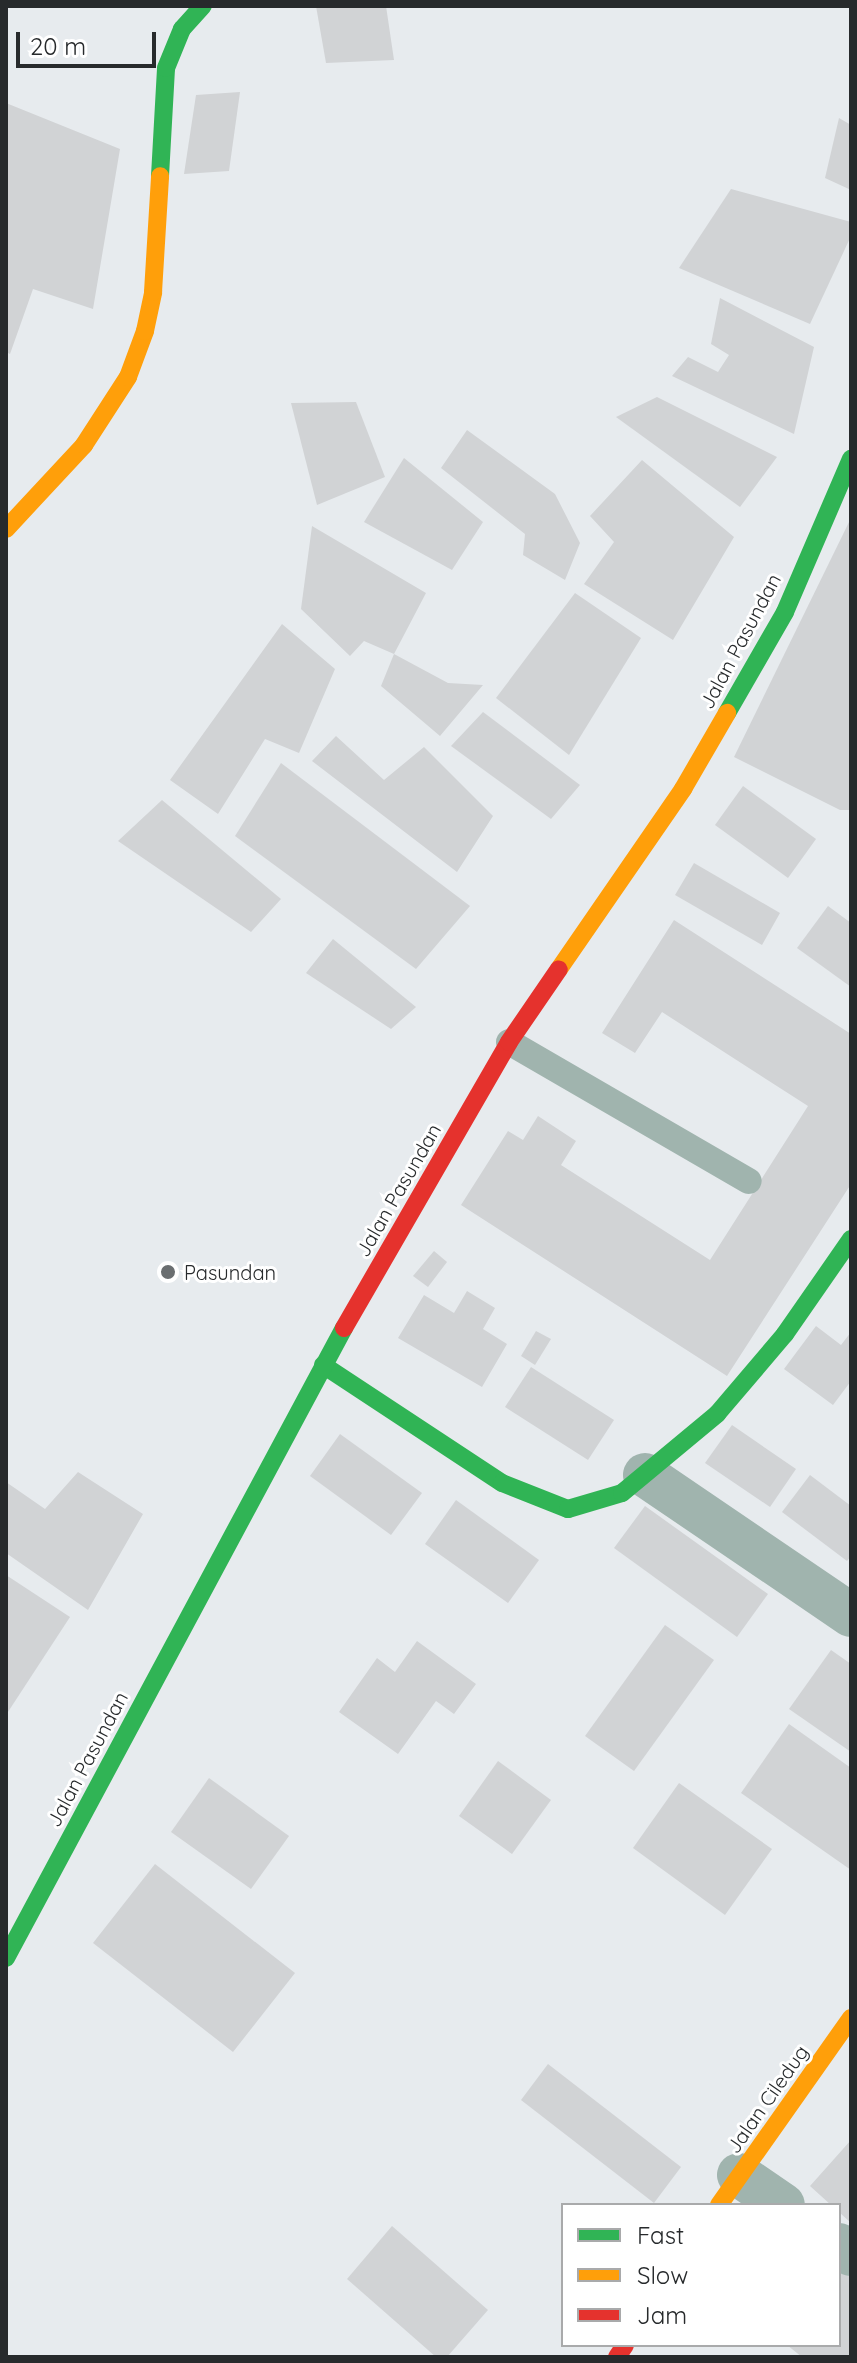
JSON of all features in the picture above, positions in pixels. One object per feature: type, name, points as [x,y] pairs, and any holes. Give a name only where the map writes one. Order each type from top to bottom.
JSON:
[{"type":"street","points":[[6,529],[84,445],[128,377],[145,331],[153,292],[166,68],[182,29],[203,6]]},
{"type":"street","name":"Jalan Pasundan","points":[[6,1958],[14,1923],[323,1365],[509,1042],[683,789],[785,612],[851,459]]},
{"type":"street","points":[[323,1365],[502,1483],[568,1509],[622,1493],[717,1414],[785,1334],[851,1239]]},
{"type":"street","points":[[645,1475],[851,1615]]},
{"type":"street","name":"Jalan Ciledug","points":[[729,2190],[851,2018]]},
{"type":"street","points":[[729,2190],[776,2203]]},
{"type":"lane","points":[[509,1042],[749,1181]]},
{"type":"building","points":[[316,6],[386,6],[394,60],[326,63]]},
{"type":"building","points":[[240,92],[229,171],[184,174],[196,95]]},
{"type":"building","points":[[6,103],[120,149],[93,309],[33,289],[10,354],[6,352]]},
{"type":"building","points":[[839,118],[851,125],[851,190],[825,178]]},
{"type":"building","points":[[731,189],[851,222],[851,236],[810,324],[679,268]]},
{"type":"building","points":[[720,298],[814,347],[794,434],[672,376],[688,357],[718,372],[729,355],[711,344]]},
{"type":"building","points":[[657,397],[777,457],[740,507],[616,417]]},
{"type":"building","points":[[356,402],[385,477],[317,505],[291,403]]},
{"type":"building","points":[[467,430],[555,494],[580,543],[565,580],[523,555],[525,534],[441,468]]},
{"type":"building","points":[[404,458],[483,522],[452,570],[364,522]]},
{"type":"building","points":[[642,460],[734,537],[673,640],[584,584],[614,542],[590,516]]},
{"type":"building","points":[[851,518],[851,810],[840,810],[734,757]]},
{"type":"building","points":[[312,526],[426,593],[394,654],[364,641],[350,656],[301,609]]},
{"type":"building","points":[[575,593],[641,638],[569,755],[496,698]]},
{"type":"building","points":[[282,624],[335,669],[299,753],[265,739],[218,814],[170,780]]},
{"type":"building","points":[[394,654],[448,683],[483,685],[440,736],[381,686]]},
{"type":"building","points":[[483,712],[580,785],[551,819],[451,746]]},
{"type":"building","points":[[336,736],[384,780],[424,747],[493,816],[457,872],[312,761]]},
{"type":"building","points":[[281,763],[470,906],[416,969],[235,836]]},
{"type":"building","points":[[743,786],[816,839],[788,878],[715,825]]},
{"type":"building","points":[[162,800],[281,899],[251,932],[118,841]]},
{"type":"building","points":[[694,863],[780,913],[762,945],[675,895]]},
{"type":"building","points":[[828,906],[851,923],[851,987],[797,948]]},
{"type":"building","points":[[674,920],[851,1034],[851,1184],[727,1376],[461,1205],[508,1131],[523,1140],[538,1116],[576,1141],[561,1165],[710,1260],[808,1106],[662,1012],[635,1053],[602,1033]]},
{"type":"building","points":[[333,939],[416,1007],[391,1029],[306,973]]},
{"type":"building","points":[[434,1251],[447,1262],[428,1287],[413,1276]]},
{"type":"building","points":[[467,1291],[495,1308],[483,1329],[507,1344],[482,1387],[398,1338],[424,1295],[454,1313]]},
{"type":"building","points":[[816,1326],[841,1345],[851,1332],[851,1381],[833,1405],[784,1369]]},
{"type":"building","points":[[536,1331],[551,1339],[535,1365],[521,1356]]},
{"type":"building","points":[[531,1367],[614,1420],[588,1460],[505,1407]]},
{"type":"building","points":[[732,1425],[796,1469],[770,1507],[705,1463]]},
{"type":"building","points":[[340,1434],[422,1493],[391,1535],[310,1476]]},
{"type":"building","points":[[78,1472],[143,1514],[88,1610],[6,1553],[6,1482],[45,1509]]},
{"type":"building","points":[[810,1475],[851,1506],[851,1556],[847,1561],[782,1512]]},
{"type":"building","points":[[456,1500],[539,1560],[508,1603],[425,1544]]},
{"type":"building","points":[[645,1506],[768,1594],[737,1637],[614,1548]]},
{"type":"building","points":[[6,1575],[70,1617],[6,1715]]},
{"type":"building","points":[[665,1625],[714,1660],[634,1771],[585,1736]]},
{"type":"building","points":[[417,1641],[476,1684],[454,1714],[436,1701],[398,1754],[339,1712],[377,1658],[395,1672]]},
{"type":"building","points":[[831,1650],[851,1664],[851,1752],[789,1709]]},
{"type":"building","points":[[789,1724],[851,1768],[851,1870],[741,1793]]},
{"type":"building","points":[[498,1761],[551,1800],[512,1854],[459,1816]]},
{"type":"building","points":[[209,1778],[289,1836],[251,1889],[171,1832]]},
{"type":"building","points":[[679,1783],[772,1849],[725,1915],[633,1848]]},
{"type":"building","points":[[155,1864],[295,1973],[233,2052],[93,1943]]},
{"type":"building","points":[[548,2064],[681,2167],[654,2203],[521,2100]]},
{"type":"building","points":[[851,2140],[851,2223],[841,2214],[841,2203],[829,2203],[810,2186]]},
{"type":"building","points":[[392,2226],[488,2310],[447,2357],[436,2357],[347,2279]]},
{"type":"building","points":[[841,2264],[851,2272],[851,2357],[802,2357],[790,2347],[841,2347]]},
{"type":"traffic: fast","points":[[160,176],[166,68],[182,29],[203,6]]},
{"type":"traffic: fast","points":[[727,713],[785,612],[851,459]]},
{"type":"traffic: fast","points":[[323,1365],[502,1483],[568,1509],[622,1493],[717,1414],[785,1334],[851,1239]]},
{"type":"traffic: fast","points":[[6,1958],[344,1328]]},
{"type":"traffic: slow","points":[[6,529],[84,445],[128,377],[145,331],[153,292],[160,176]]},
{"type":"traffic: slow","points":[[559,969],[683,789],[727,713]]},
{"type":"traffic: slow","points":[[720,2203],[851,2018]]},
{"type":"traffic: jam","points":[[344,1328],[509,1042],[559,969]]},
{"type":"traffic: jam","points":[[617,2357],[624,2347]]},
{"type":"place","name":"Pasundan","points":[[168,1272]]}]
